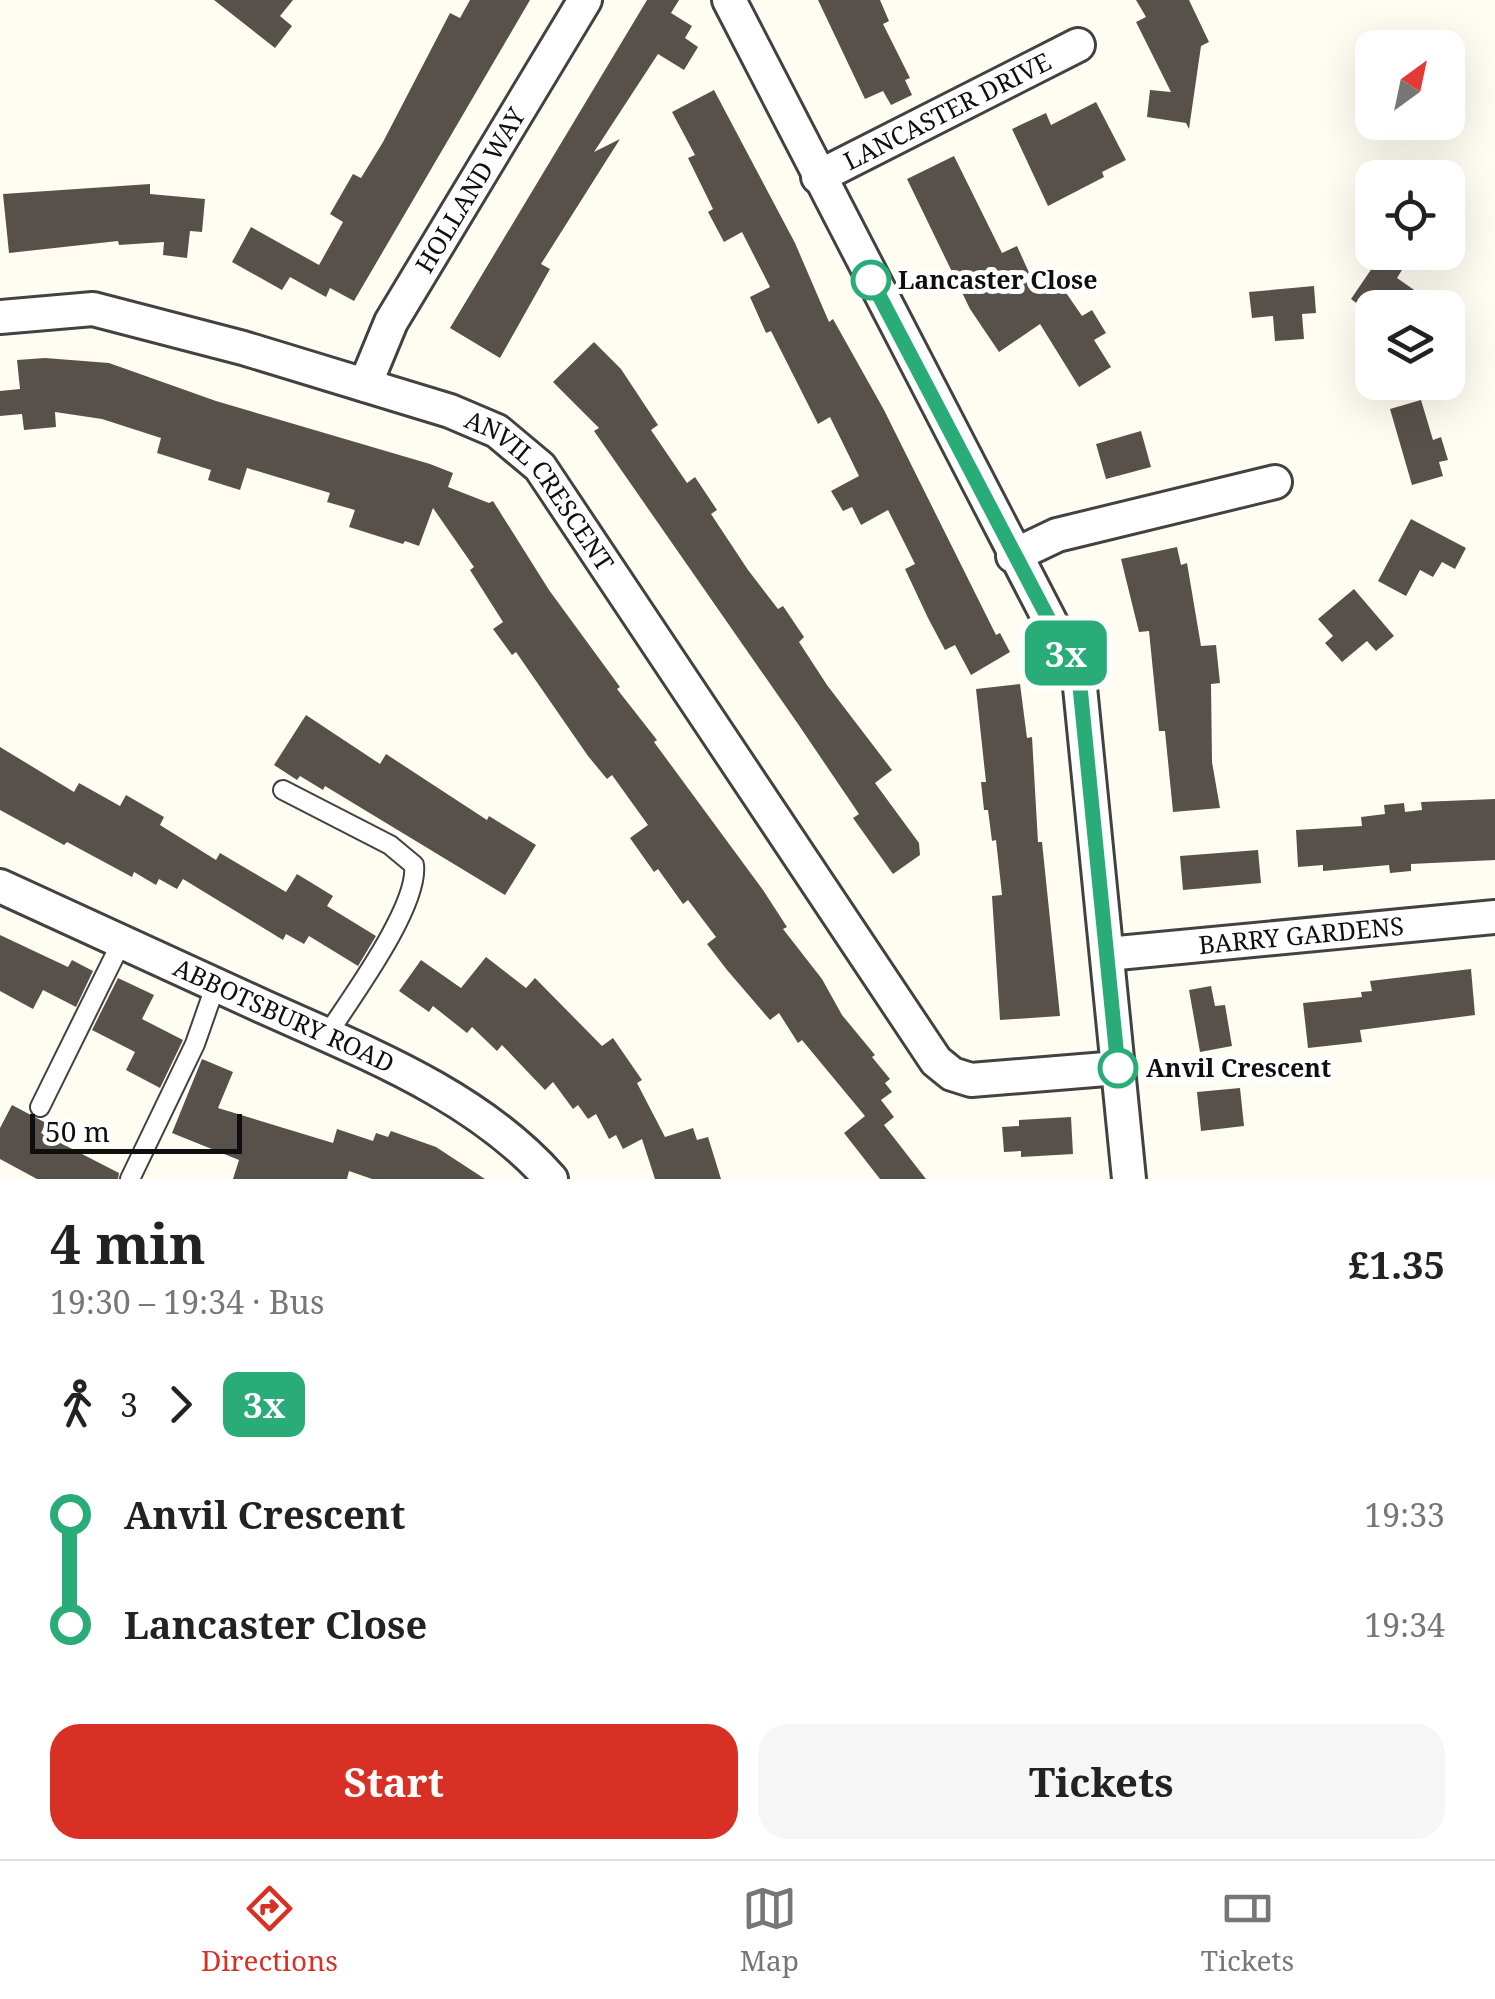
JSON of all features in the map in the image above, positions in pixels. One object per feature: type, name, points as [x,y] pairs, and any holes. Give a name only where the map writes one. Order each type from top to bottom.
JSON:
[{"type":"street","name":"HOLLAND WAY","points":[[365,385],[390,322],[585,0]]},
{"type":"street","name":"LANCASTER DRIVE","points":[[729,0],[1013,556],[1079,677],[1129,1179]]},
{"type":"street","name":"LANCASTER DRIVE","points":[[818,177],[1078,46]]},
{"type":"street","name":"ANVIL CRESCENT","points":[[0,317],[92,309],[365,385],[497,430],[540,467],[936,1061],[952,1074],[971,1080],[1118,1068]]},
{"type":"street","points":[[1013,556],[1058,535],[1275,482]]},
{"type":"street","name":"ABBOTSBURY ROAD","points":[[0,886],[327,1035],[435,1089],[492,1124],[550,1179]]},
{"type":"street","name":"BARRY GARDENS","points":[[1107,954],[1495,917]]},
{"type":"lane","points":[[284,790],[390,845],[414,865],[416,879],[387,942],[327,1035]]},
{"type":"lane","points":[[40,1107],[122,942]]},
{"type":"lane","points":[[130,1179],[194,1044],[216,984]]},
{"type":"building","points":[[214,0],[293,0],[280,16],[292,26],[275,48]]},
{"type":"building","points":[[470,0],[530,0],[354,301],[330,288],[326,297],[290,277],[282,290],[232,262],[251,227],[319,265],[343,222],[330,214],[353,174],[361,178],[383,142],[450,13],[460,18]]},
{"type":"building","points":[[647,0],[679,0],[671,13],[692,26],[685,38],[698,47],[684,70],[658,54],[594,152],[620,139],[541,264],[550,269],[500,358],[450,328]]},
{"type":"building","points":[[818,0],[880,0],[889,21],[883,24],[910,78],[905,80],[912,95],[891,105],[883,91],[865,99]]},
{"type":"building","points":[[1136,0],[1189,0],[1209,42],[1201,46],[1189,129],[1186,123],[1147,117],[1150,90],[1171,92],[1136,22],[1146,17]]},
{"type":"building","points":[[714,90],[795,243],[829,322],[833,319],[884,410],[996,635],[1000,633],[1010,652],[971,675],[955,645],[945,650],[928,618],[905,569],[915,564],[888,510],[861,525],[852,507],[843,511],[831,491],[859,476],[830,417],[818,424],[771,331],[766,333],[750,297],[770,287],[742,232],[724,242],[708,212],[713,209],[688,158],[695,155],[672,112]]},
{"type":"building","points":[[1096,102],[1126,160],[1102,172],[1104,177],[1048,206],[1012,129],[1046,113],[1051,125]]},
{"type":"building","points":[[954,156],[1002,253],[1017,246],[1036,288],[1042,284],[1045,290],[1058,281],[1082,316],[1092,310],[1106,333],[1094,340],[1111,367],[1079,387],[1040,324],[999,352],[970,309],[907,179]]},
{"type":"building","points":[[150,184],[150,194],[205,199],[202,232],[190,231],[187,258],[163,255],[164,242],[119,245],[118,241],[9,253],[3,194]]},
{"type":"building","points":[[1371,270],[1402,270],[1397,278],[1414,290],[1357,290]]},
{"type":"building","points":[[1314,286],[1316,313],[1302,314],[1304,339],[1275,341],[1273,316],[1252,318],[1249,292]]},
{"type":"building","points":[[594,342],[621,369],[658,425],[651,430],[687,483],[695,477],[717,510],[711,514],[748,570],[778,609],[783,606],[804,637],[799,642],[827,685],[892,770],[875,783],[919,843],[920,855],[893,874],[853,818],[859,814],[594,431],[599,428],[553,382]]},
{"type":"building","points":[[17,360],[109,363],[216,401],[430,464],[453,473],[448,487],[489,503],[493,501],[549,590],[620,687],[617,689],[763,890],[787,927],[783,929],[822,979],[842,1015],[875,1055],[872,1057],[890,1079],[885,1083],[892,1092],[881,1100],[894,1117],[884,1125],[926,1179],[880,1179],[844,1133],[865,1116],[802,1040],[798,1043],[779,1013],[770,1020],[707,944],[716,937],[688,900],[683,904],[658,869],[654,872],[630,838],[648,825],[612,775],[607,779],[588,756],[516,652],[512,655],[493,629],[503,622],[470,570],[474,567],[433,508],[419,546],[405,541],[403,544],[349,527],[355,510],[327,502],[330,493],[247,468],[240,490],[208,480],[211,470],[157,453],[161,438],[102,419],[55,412],[56,427],[24,430],[22,414],[0,416],[0,391],[20,389]]},
{"type":"building","points":[[1421,400],[1433,440],[1441,437],[1448,460],[1439,462],[1443,476],[1412,485],[1390,409]]},
{"type":"building","points":[[1141,431],[1151,467],[1106,479],[1096,444]]},
{"type":"building","points":[[1411,519],[1466,548],[1455,569],[1442,562],[1433,577],[1420,570],[1406,596],[1378,581]]},
{"type":"building","points":[[1177,547],[1181,565],[1187,563],[1201,646],[1216,645],[1220,683],[1211,684],[1212,762],[1220,808],[1173,812],[1165,731],[1159,731],[1149,631],[1139,632],[1121,559]]},
{"type":"building","points":[[1354,589],[1394,636],[1376,651],[1367,641],[1342,662],[1325,643],[1333,636],[1318,619]]},
{"type":"building","points":[[1020,684],[1027,738],[1032,737],[1038,842],[1042,842],[1060,1016],[1000,1020],[992,896],[1002,895],[996,840],[992,841],[988,810],[984,810],[981,782],[986,782],[976,689]]},
{"type":"building","points":[[306,715],[380,764],[386,754],[487,820],[489,816],[536,845],[505,895],[325,786],[323,790],[300,776],[297,780],[274,765]]},
{"type":"building","points":[[0,747],[74,792],[79,783],[120,806],[126,795],[164,817],[160,825],[216,860],[220,853],[286,892],[297,874],[333,896],[327,906],[376,936],[358,966],[309,936],[304,944],[286,934],[283,940],[183,879],[177,889],[159,879],[156,885],[134,872],[132,877],[67,842],[64,845],[0,810]]},
{"type":"building","points":[[1495,799],[1495,860],[1411,864],[1411,871],[1390,873],[1389,865],[1323,871],[1323,865],[1298,867],[1296,830],[1362,826],[1361,817],[1385,814],[1384,805],[1404,803],[1405,812],[1422,810],[1421,802]]},
{"type":"building","points":[[1258,850],[1261,883],[1183,890],[1180,856]]},
{"type":"building","points":[[0,935],[68,967],[72,960],[93,971],[76,1007],[43,990],[33,1009],[0,991]]},
{"type":"building","points":[[486,957],[526,988],[535,978],[602,1046],[613,1038],[642,1080],[637,1083],[665,1137],[693,1128],[697,1140],[708,1137],[721,1179],[655,1179],[642,1139],[623,1149],[616,1135],[609,1139],[596,1114],[588,1119],[578,1105],[573,1109],[553,1082],[545,1090],[502,1045],[497,1051],[472,1027],[467,1033],[433,1006],[429,1012],[399,991],[421,960],[461,988]]},
{"type":"building","points":[[1471,969],[1475,1015],[1360,1030],[1362,1042],[1308,1048],[1303,1003],[1362,997],[1361,992],[1372,991],[1370,981]]},
{"type":"building","points":[[118,978],[154,995],[142,1019],[183,1040],[160,1088],[126,1070],[135,1052],[92,1030]]},
{"type":"building","points":[[1211,986],[1215,1006],[1225,1005],[1232,1046],[1200,1052],[1189,990]]},
{"type":"building","points":[[202,1059],[233,1072],[218,1108],[333,1143],[337,1129],[373,1141],[376,1133],[388,1137],[391,1131],[436,1147],[485,1179],[372,1179],[349,1171],[347,1179],[233,1179],[239,1160],[172,1133]]},
{"type":"building","points":[[1240,1088],[1244,1126],[1201,1131],[1197,1092]]},
{"type":"building","points":[[12,1105],[46,1123],[41,1133],[119,1173],[118,1179],[37,1179],[0,1159],[0,1128]]},
{"type":"building","points":[[1071,1117],[1073,1154],[1021,1157],[1021,1151],[1004,1152],[1002,1127],[1019,1126],[1019,1120]]},
{"type":"bus line","name":"3x","points":[[871,280],[1079,677],[1118,1068]]},
{"type":"place","name":"Lancaster Close","points":[[871,280]]},
{"type":"place","name":"Anvil Crescent","points":[[1118,1068]]}]
